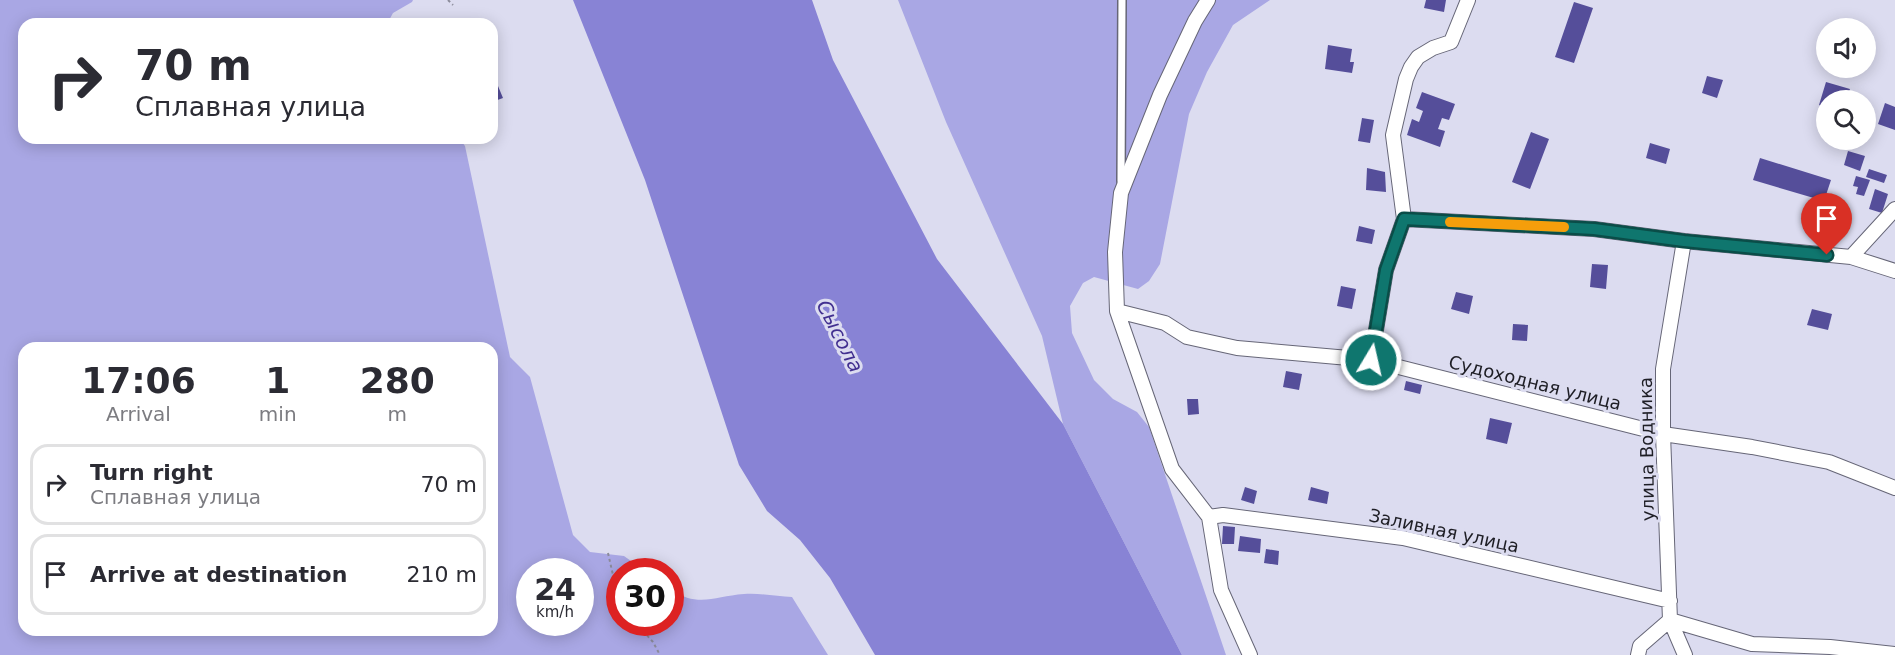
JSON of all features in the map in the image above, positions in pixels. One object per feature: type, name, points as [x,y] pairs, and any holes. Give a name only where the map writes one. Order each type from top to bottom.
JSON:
[{"type":"street","points":[[1208,0],[1195,21],[1160,95],[1121,193],[1115,252],[1117,311],[1172,469],[1209,518],[1221,590],[1250,655]]},
{"type":"street","points":[[1371,360],[1386,270],[1404,219],[1393,135],[1406,79],[1418,57],[1433,48],[1451,42],[1468,0]]},
{"type":"street","points":[[1851,257],[1895,209]]},
{"type":"street","points":[[1404,219],[1594,229],[1684,241],[1851,257],[1895,271]]},
{"type":"street","name":"улица Водника","points":[[1684,241],[1663,369],[1670,620],[1686,655]]},
{"type":"street","name":"Судоходная улица","points":[[1117,311],[1166,322],[1187,337],[1237,348],[1371,360],[1664,434],[1752,447],[1829,462],[1895,488]]},
{"type":"street","name":"Заливная улица","points":[[1209,518],[1223,515],[1402,538],[1670,601]]},
{"type":"street","points":[[1638,655],[1640,646],[1670,620],[1752,644],[1830,647],[1895,654]]},
{"type":"lane","points":[[1121,193],[1122,0]]},
{"type":"path","points":[[448,0],[453,5]]},
{"type":"path","points":[[608,553],[609,558]]},
{"type":"path","points":[[648,636],[660,655]]},
{"type":"shaded area","points":[[0,0],[413,0],[393,13],[390,18],[18,18],[18,144],[464,144],[510,357],[530,377],[573,535],[590,552],[627,558],[606,558],[606,636],[684,636],[684,596],[699,600],[750,594],[792,597],[828,655],[0,655]]},
{"type":"shaded area","points":[[898,0],[1270,0],[1233,25],[1207,72],[1189,114],[1160,264],[1149,281],[1138,289],[1094,277],[1083,283],[1070,306],[1072,333],[1094,380],[1113,399],[1137,412],[1149,427],[1226,655],[1182,655],[1063,424],[1042,336],[946,122]]},
{"type":"water","name":"Сысола","points":[[573,0],[812,0],[833,60],[937,259],[1063,424],[1182,655],[875,655],[830,578],[800,540],[767,511],[739,465],[645,180]]},
{"type":"building","points":[[1426,0],[1446,0],[1444,12],[1424,8]]},
{"type":"building","points":[[1574,2],[1593,8],[1574,63],[1555,57]]},
{"type":"building","points":[[1328,45],[1352,49],[1350,62],[1354,62],[1352,73],[1325,69]]},
{"type":"building","points":[[1707,76],[1723,80],[1717,98],[1702,93]]},
{"type":"building","points":[[1826,82],[1850,89],[1850,90],[1824,90]]},
{"type":"building","points":[[498,86],[503,98],[498,100]]},
{"type":"building","points":[[1422,92],[1455,104],[1449,120],[1442,118],[1438,129],[1445,131],[1440,147],[1407,135],[1412,119],[1419,122],[1423,111],[1416,108]]},
{"type":"building","points":[[1885,103],[1895,107],[1895,130],[1878,124]]},
{"type":"building","points":[[1362,118],[1374,120],[1370,143],[1358,141]]},
{"type":"building","points":[[1531,132],[1549,139],[1530,189],[1512,182]]},
{"type":"building","points":[[1650,143],[1670,149],[1666,164],[1646,158]]},
{"type":"building","points":[[1848,151],[1865,156],[1860,171],[1844,165]]},
{"type":"building","points":[[1760,158],[1831,180],[1824,201],[1753,180]]},
{"type":"building","points":[[1367,168],[1385,172],[1386,192],[1366,190]]},
{"type":"building","points":[[1869,169],[1887,175],[1884,183],[1866,177]]},
{"type":"building","points":[[1856,176],[1870,180],[1864,196],[1856,194],[1858,187],[1853,186]]},
{"type":"building","points":[[1875,189],[1888,194],[1882,213],[1869,209]]},
{"type":"building","points":[[1359,226],[1375,230],[1372,244],[1356,241]]},
{"type":"building","points":[[1592,264],[1608,265],[1606,289],[1590,287]]},
{"type":"building","points":[[1341,286],[1356,289],[1352,309],[1337,306]]},
{"type":"building","points":[[1456,292],[1473,296],[1469,314],[1451,309]]},
{"type":"building","points":[[1812,309],[1832,314],[1828,330],[1807,325]]},
{"type":"building","points":[[1513,324],[1528,325],[1527,341],[1512,340]]},
{"type":"building","points":[[1286,371],[1302,374],[1299,390],[1283,387]]},
{"type":"building","points":[[1406,381],[1422,385],[1420,394],[1404,390]]},
{"type":"building","points":[[1187,399],[1198,399],[1199,414],[1188,415]]},
{"type":"building","points":[[1490,418],[1512,423],[1507,444],[1486,439]]},
{"type":"building","points":[[1245,487],[1257,491],[1254,504],[1241,500]]},
{"type":"building","points":[[1311,487],[1329,492],[1327,504],[1308,500]]},
{"type":"building","points":[[1223,526],[1235,527],[1234,544],[1222,544]]},
{"type":"building","points":[[1240,536],[1261,539],[1260,553],[1238,551]]},
{"type":"building","points":[[1266,549],[1279,551],[1278,565],[1264,563]]},
{"type":"slow traffic","points":[[1450,222],[1564,227]]},
{"type":"route","points":[[1371,360],[1386,270],[1404,219],[1594,229],[1684,241],[1827,255]]}]
